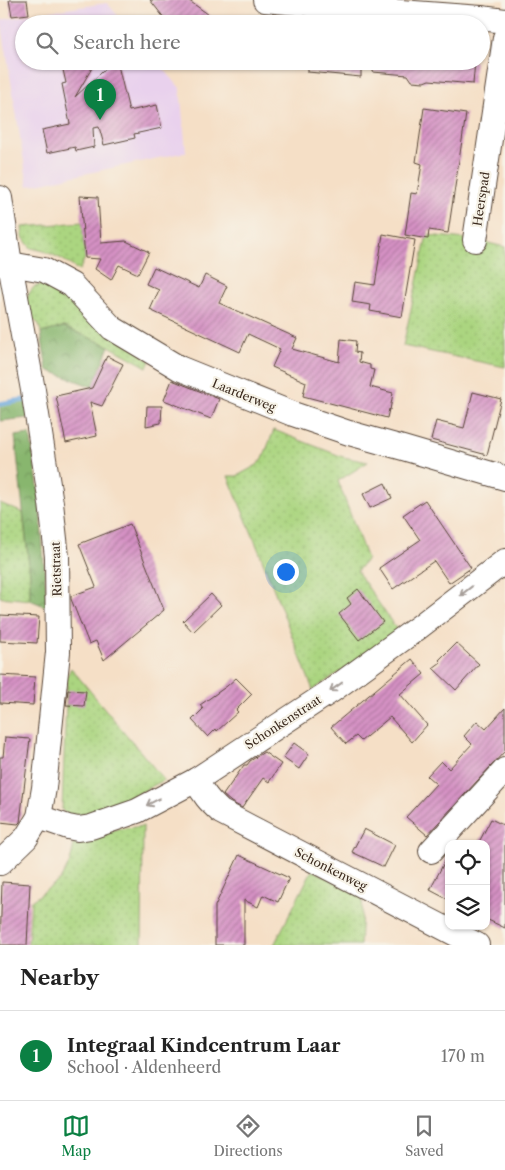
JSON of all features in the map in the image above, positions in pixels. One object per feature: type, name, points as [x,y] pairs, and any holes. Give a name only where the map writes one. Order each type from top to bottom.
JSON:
[{"type":"street","points":[[265,0],[330,3],[451,15]]},
{"type":"street","points":[[490,20],[505,22]]},
{"type":"street","name":"Heerspad","points":[[475,240],[505,38]]},
{"type":"street","name":"Rietstraat","points":[[0,198],[5,264],[33,390],[51,503],[57,557],[58,652],[44,788],[38,818],[26,838],[0,863]]},
{"type":"street","name":"Laarderweg","points":[[5,264],[44,270],[72,285],[112,328],[180,368],[293,414],[349,434],[505,478]]},
{"type":"street","name":"Schonkenstraat","points":[[38,818],[78,829],[91,827],[137,811],[196,780],[331,691],[505,561]]},
{"type":"street","points":[[432,851],[502,779]]},
{"type":"street","name":"Schonkenweg","points":[[196,780],[203,794],[221,812],[477,945]]},
{"type":"shaded area","points":[[107,3],[117,15],[28,15]]},
{"type":"shaded area","points":[[15,17],[15,70],[165,70],[180,88],[186,152],[28,186],[1,20]]},
{"type":"green space","points":[[83,222],[85,258],[79,271],[62,259],[44,251],[31,248],[23,237],[22,227]]},
{"type":"green space","points":[[427,235],[475,240],[505,247],[505,367],[403,346]]},
{"type":"green space","points":[[43,284],[56,286],[150,361],[147,367],[109,346],[64,327],[41,333],[39,324],[30,317],[26,300],[34,287]]},
{"type":"green space","points":[[64,327],[109,346],[93,387],[47,370],[41,333]]},
{"type":"green space","points":[[26,401],[28,418],[0,421],[0,404]]},
{"type":"green space","points":[[274,430],[343,457],[368,462],[338,481],[367,559],[357,571],[399,633],[313,690],[228,476],[237,476],[257,465],[263,458]]},
{"type":"green space","points":[[30,434],[39,492],[47,607],[30,600],[30,574],[15,436]]},
{"type":"green space","points":[[0,503],[23,513],[30,574],[30,600],[0,597]]},
{"type":"green space","points":[[71,668],[164,780],[128,799],[71,819],[62,810],[67,676]]},
{"type":"green space","points":[[143,826],[142,945],[28,945],[31,901],[60,880],[70,862],[75,840],[118,829]]},
{"type":"green space","points":[[312,870],[363,896],[360,945],[274,945]]},
{"type":"building","points":[[9,0],[27,0],[29,14],[12,16]]},
{"type":"building","points":[[150,0],[188,0],[209,15],[162,15]]},
{"type":"building","points":[[63,70],[91,70],[75,97],[104,70],[119,70],[129,111],[157,105],[162,128],[134,134],[135,138],[104,145],[99,127],[93,128],[94,147],[76,151],[75,147],[47,153],[42,130],[70,124],[62,84],[66,83]]},
{"type":"building","points":[[308,70],[361,70],[361,77],[308,72]]},
{"type":"building","points":[[373,70],[474,70],[473,84],[429,80],[424,82],[412,81],[408,75],[373,72]]},
{"type":"building","points":[[424,108],[466,114],[448,233],[429,230],[428,239],[405,235],[411,193],[417,194],[422,164],[416,162]]},
{"type":"building","points":[[80,196],[98,197],[101,243],[126,241],[149,252],[138,274],[119,265],[111,280],[95,269],[100,259],[85,258]]},
{"type":"building","points":[[383,234],[415,240],[402,317],[370,311],[371,305],[352,302],[355,282],[375,285]]},
{"type":"building","points":[[154,267],[199,288],[205,275],[227,286],[219,303],[297,338],[292,349],[339,362],[341,339],[356,341],[355,352],[360,353],[359,362],[370,365],[370,369],[374,370],[370,387],[393,393],[387,418],[303,396],[306,382],[272,367],[280,349],[248,334],[240,352],[150,310],[159,290],[146,284]]},
{"type":"building","points":[[107,356],[123,364],[102,406],[90,402],[97,436],[66,443],[56,396],[92,388]]},
{"type":"building","points":[[172,380],[219,399],[211,419],[164,400]]},
{"type":"building","points":[[473,392],[501,399],[487,455],[431,440],[436,421],[464,428]]},
{"type":"building","points":[[147,406],[162,406],[161,423],[146,426]]},
{"type":"building","points":[[385,483],[392,498],[370,508],[363,494]]},
{"type":"building","points":[[425,500],[471,568],[449,583],[434,561],[393,589],[379,568],[420,540],[403,515]]},
{"type":"building","points":[[130,524],[164,610],[104,660],[96,641],[89,644],[71,599],[71,596],[96,587],[79,544]]},
{"type":"building","points":[[358,589],[383,622],[359,640],[339,614],[351,604],[347,598]]},
{"type":"building","points":[[211,594],[221,605],[193,632],[183,621]]},
{"type":"building","points":[[0,615],[39,617],[37,643],[0,641]]},
{"type":"building","points":[[456,643],[479,664],[456,690],[433,668],[441,662],[439,660]]},
{"type":"building","points":[[412,659],[424,674],[400,694],[427,725],[412,742],[390,717],[361,741],[356,736],[346,744],[331,727]]},
{"type":"building","points":[[0,675],[35,677],[33,705],[0,703]]},
{"type":"building","points":[[236,678],[252,694],[236,710],[238,712],[208,737],[192,720],[203,709],[200,705]]},
{"type":"building","points":[[68,690],[86,691],[84,706],[66,705]]},
{"type":"building","points":[[505,708],[505,751],[427,835],[406,817],[436,784],[427,776],[441,761],[449,769],[472,744],[464,736],[477,721],[486,729]]},
{"type":"building","points":[[5,737],[30,739],[20,822],[18,824],[0,822],[0,757],[3,757]]},
{"type":"building","points":[[294,743],[309,754],[299,769],[283,758]]},
{"type":"building","points":[[264,752],[281,764],[269,782],[263,778],[242,808],[223,795],[244,765],[247,765]]},
{"type":"building","points":[[491,819],[505,826],[505,928],[490,921],[490,840],[480,840]]},
{"type":"building","points":[[364,829],[395,845],[384,867],[352,852]]},
{"type":"building","points":[[239,855],[289,878],[278,902],[263,895],[258,907],[244,900],[244,945],[215,945],[215,906]]},
{"type":"building","points":[[445,861],[445,898],[430,890]]},
{"type":"building","points":[[2,882],[30,884],[27,945],[0,945]]},
{"type":"waterway","points":[[0,404],[24,400]]},
{"type":"place","name":"Integraal Kindcentrum Laar","points":[[100,120]]}]
